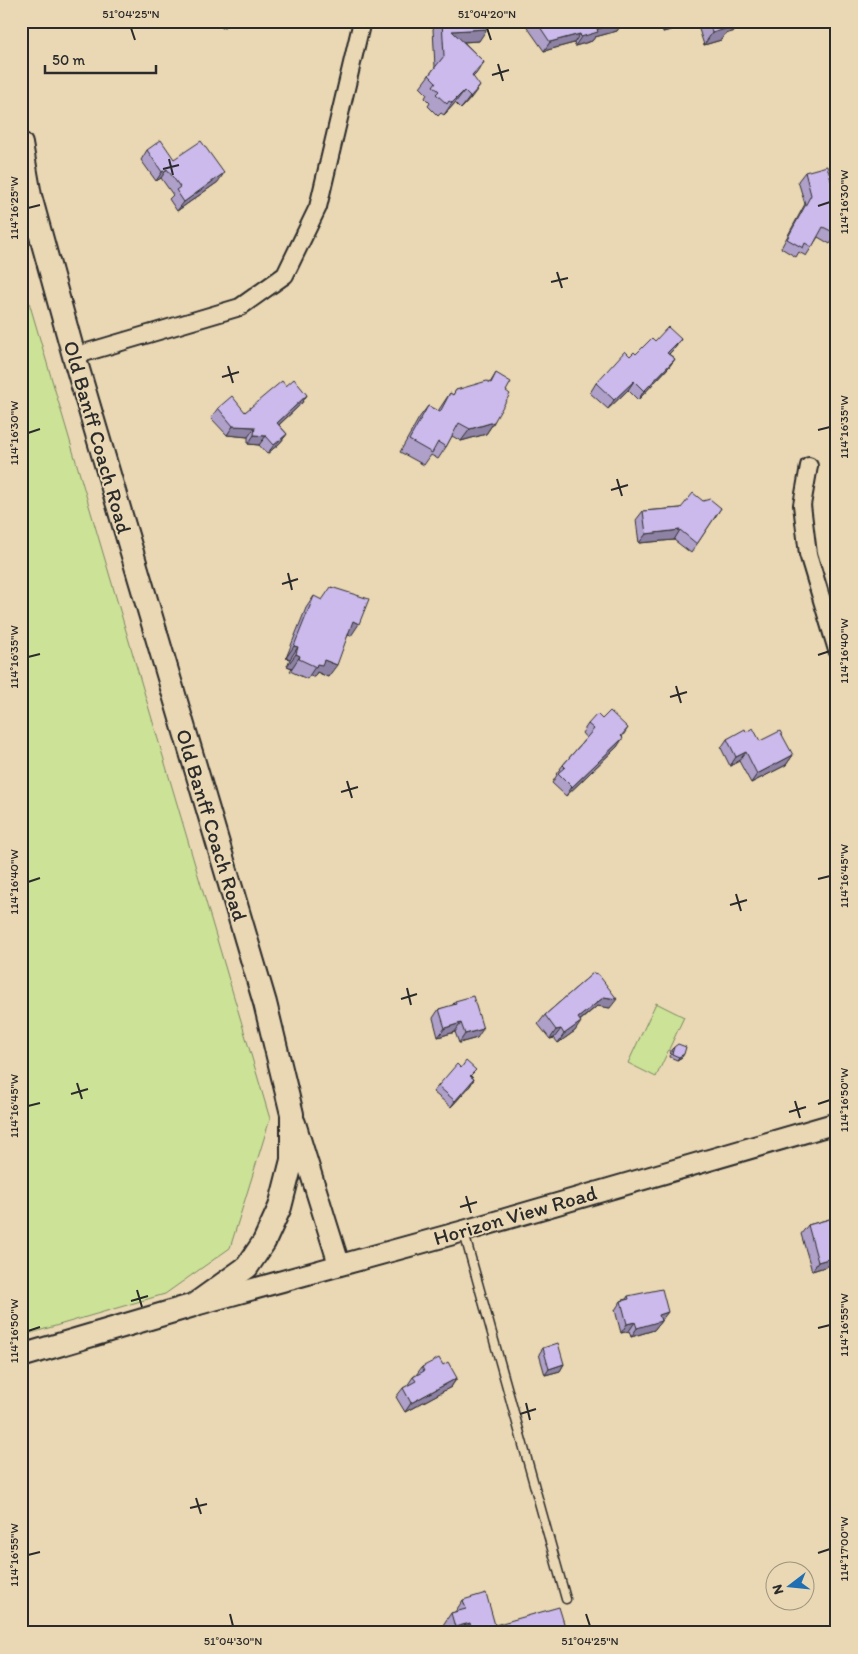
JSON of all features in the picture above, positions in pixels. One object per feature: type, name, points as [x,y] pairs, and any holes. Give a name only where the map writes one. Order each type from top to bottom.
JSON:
[{"type":"main road","name":"Old Banff Coach Road","points":[[21,144],[30,196],[74,356],[265,1004],[292,1114],[292,1160],[280,1207],[264,1242],[247,1267],[194,1306],[21,1356]]},
{"type":"street","points":[[74,356],[240,307],[285,275],[318,207],[362,21]]},
{"type":"street","points":[[809,466],[802,505],[808,554],[837,650]]},
{"type":"street","points":[[292,1114],[339,1264]]},
{"type":"street","name":"Horizon View Road","points":[[194,1306],[339,1264],[464,1231],[837,1123]]},
{"type":"lane","points":[[464,1231],[566,1600]]},
{"type":"green space","points":[[21,275],[270,1119],[230,1248],[165,1294],[21,1336],[21,906],[26,904],[21,887]]},
{"type":"green space","points":[[656,1003],[684,1017],[656,1077],[628,1063]]},
{"type":"building","points":[[442,21],[487,21],[487,29],[452,31],[484,62],[472,75],[480,86],[470,97],[464,91],[452,103],[449,101],[447,104],[436,94],[439,91],[433,86],[436,82],[429,75],[444,56]]},
{"type":"building","points":[[536,21],[623,22],[597,29],[598,32],[581,37],[580,34],[550,42]]},
{"type":"building","points":[[709,21],[737,21],[728,24],[729,28],[712,33]]},
{"type":"building","points":[[161,140],[174,159],[201,141],[224,173],[184,202],[176,190],[180,187],[167,169],[162,172],[147,150]]},
{"type":"building","points":[[827,166],[834,191],[837,192],[837,234],[823,227],[812,247],[805,243],[803,248],[787,239],[811,195],[805,172]]},
{"type":"building","points":[[668,327],[681,339],[667,353],[675,359],[644,391],[634,381],[614,400],[596,383],[625,351],[630,356],[634,352],[636,354],[652,338],[655,341]]},
{"type":"building","points":[[496,373],[511,382],[506,391],[510,394],[494,422],[470,429],[459,423],[446,447],[438,442],[432,453],[409,440],[428,406],[440,412],[450,393],[453,395],[456,390],[487,381],[491,383]]},
{"type":"building","points":[[294,379],[307,395],[277,423],[287,434],[274,445],[266,436],[254,435],[255,427],[233,426],[218,408],[232,396],[245,412],[282,381],[286,386]]},
{"type":"building","points":[[693,493],[703,501],[710,499],[721,508],[697,544],[680,530],[646,534],[643,511],[681,508]]},
{"type":"building","points":[[331,587],[369,599],[359,624],[353,621],[337,665],[324,660],[322,665],[317,664],[316,667],[299,659],[300,656],[296,654],[298,647],[294,646],[314,596],[322,600]]},
{"type":"building","points":[[610,711],[628,728],[621,736],[623,738],[572,787],[558,773],[565,767],[563,765],[594,729],[588,724],[597,714],[602,719]]},
{"type":"building","points":[[753,728],[760,741],[780,731],[793,755],[757,774],[746,752],[736,757],[727,739],[745,729],[746,732]]},
{"type":"building","points":[[593,973],[598,974],[617,999],[604,997],[578,1018],[581,1022],[564,1034],[561,1029],[556,1030],[545,1015]]},
{"type":"building","points":[[473,996],[483,1029],[465,1034],[461,1023],[445,1028],[439,1009],[456,1004],[455,1001]]},
{"type":"building","points":[[678,1044],[686,1047],[684,1054],[679,1057],[672,1054],[674,1047]]},
{"type":"building","points":[[466,1061],[476,1070],[470,1076],[474,1079],[455,1101],[438,1086],[457,1064],[461,1068]]},
{"type":"building","points":[[837,1217],[837,1237],[830,1239],[835,1257],[818,1262],[808,1225]]},
{"type":"building","points":[[662,1289],[668,1312],[659,1315],[661,1321],[637,1328],[635,1322],[627,1324],[621,1301],[629,1299],[628,1296]]},
{"type":"building","points":[[558,1343],[564,1364],[549,1369],[543,1348]]},
{"type":"building","points":[[439,1358],[443,1365],[448,1362],[457,1378],[411,1403],[403,1388],[416,1381],[413,1377],[424,1371],[422,1367]]},
{"type":"building","points":[[486,1593],[495,1625],[559,1607],[567,1633],[472,1633],[470,1623],[455,1627],[451,1613],[466,1609],[463,1600]]}]
